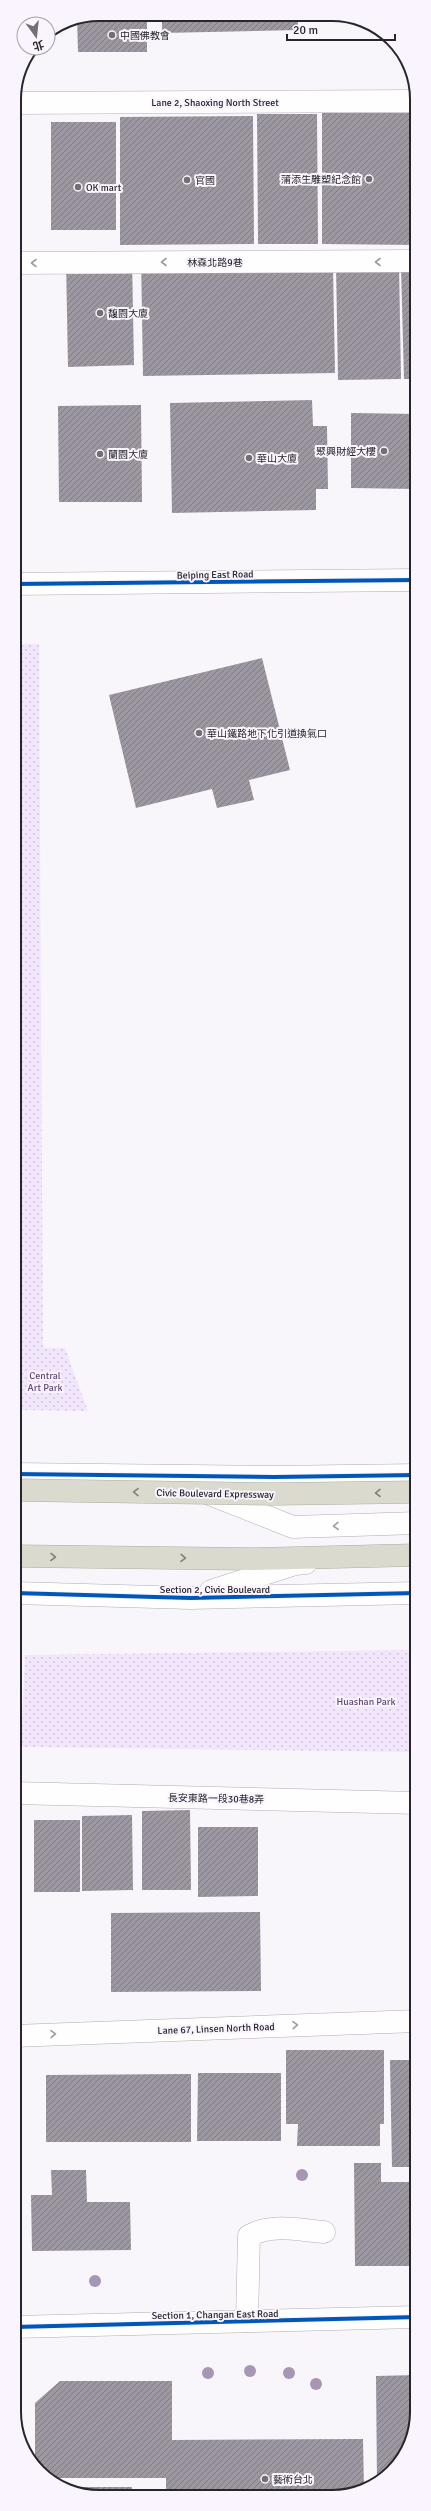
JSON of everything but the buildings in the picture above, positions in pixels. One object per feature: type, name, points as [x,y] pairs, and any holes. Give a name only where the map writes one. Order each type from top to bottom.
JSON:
[{"type":"highway","name":"Civic Boulevard Expressway","points":[[21,1490],[274,1494],[410,1492]]},
{"type":"highway","points":[[21,1556],[254,1559],[410,1555]]},
{"type":"street","name":"Lane 2, Shaoxing North Street","points":[[21,103],[410,102]]},
{"type":"street","name":"林森北路9巷","points":[[21,263],[410,262]]},
{"type":"street","name":"Beiping East Road","points":[[21,584],[410,580]]},
{"type":"street","points":[[21,1474],[163,1476],[410,1475]]},
{"type":"street","points":[[163,1476],[293,1527],[410,1523]]},
{"type":"street","points":[[191,1598],[295,1564],[410,1558]]},
{"type":"street","name":"Section 2, Civic Boulevard","points":[[21,1593],[191,1598],[410,1593]]},
{"type":"street","name":"長安東路一段30巷8弄","points":[[21,1793],[410,1803]]},
{"type":"street","name":"Lane 67, Linsen North Road","points":[[21,2036],[410,2021]]},
{"type":"street","points":[[246,2321],[249,2236],[259,2230],[272,2228],[324,2232]]},
{"type":"street","name":"Section 1, Changan East Road","points":[[21,2327],[410,2317]]},
{"type":"green space","name":"Central Art Park","points":[[21,644],[39,644],[43,1348],[65,1348],[88,1411],[21,1410]]},
{"type":"green space","name":"Huashan Park","points":[[410,1650],[410,1752],[21,1747],[25,1655]]},
{"type":"cycle path","points":[[21,584],[410,580]]},
{"type":"cycle path","points":[[21,1474],[274,1477],[410,1475]]},
{"type":"cycle path","points":[[21,1593],[191,1598],[410,1593]]},
{"type":"cycle path","points":[[21,2327],[410,2317]]},
{"type":"place","name":"中國佛教會","points":[[112,35]]},
{"type":"place","name":"蒲添生雕塑紀念館","points":[[369,179]]},
{"type":"place","name":"官國","points":[[187,180]]},
{"type":"place","name":"OK mart","points":[[78,187]]},
{"type":"place","name":"馥園大廈","points":[[100,313]]},
{"type":"place","name":"聚興財經大樓","points":[[384,451]]},
{"type":"place","name":"蘭園大廈","points":[[100,454]]},
{"type":"place","name":"華山大廈","points":[[249,458]]},
{"type":"place","name":"華山鐵路地下化引道換氣口","points":[[199,733]]},
{"type":"place","name":"藝術台北","points":[[265,2479]]}]
